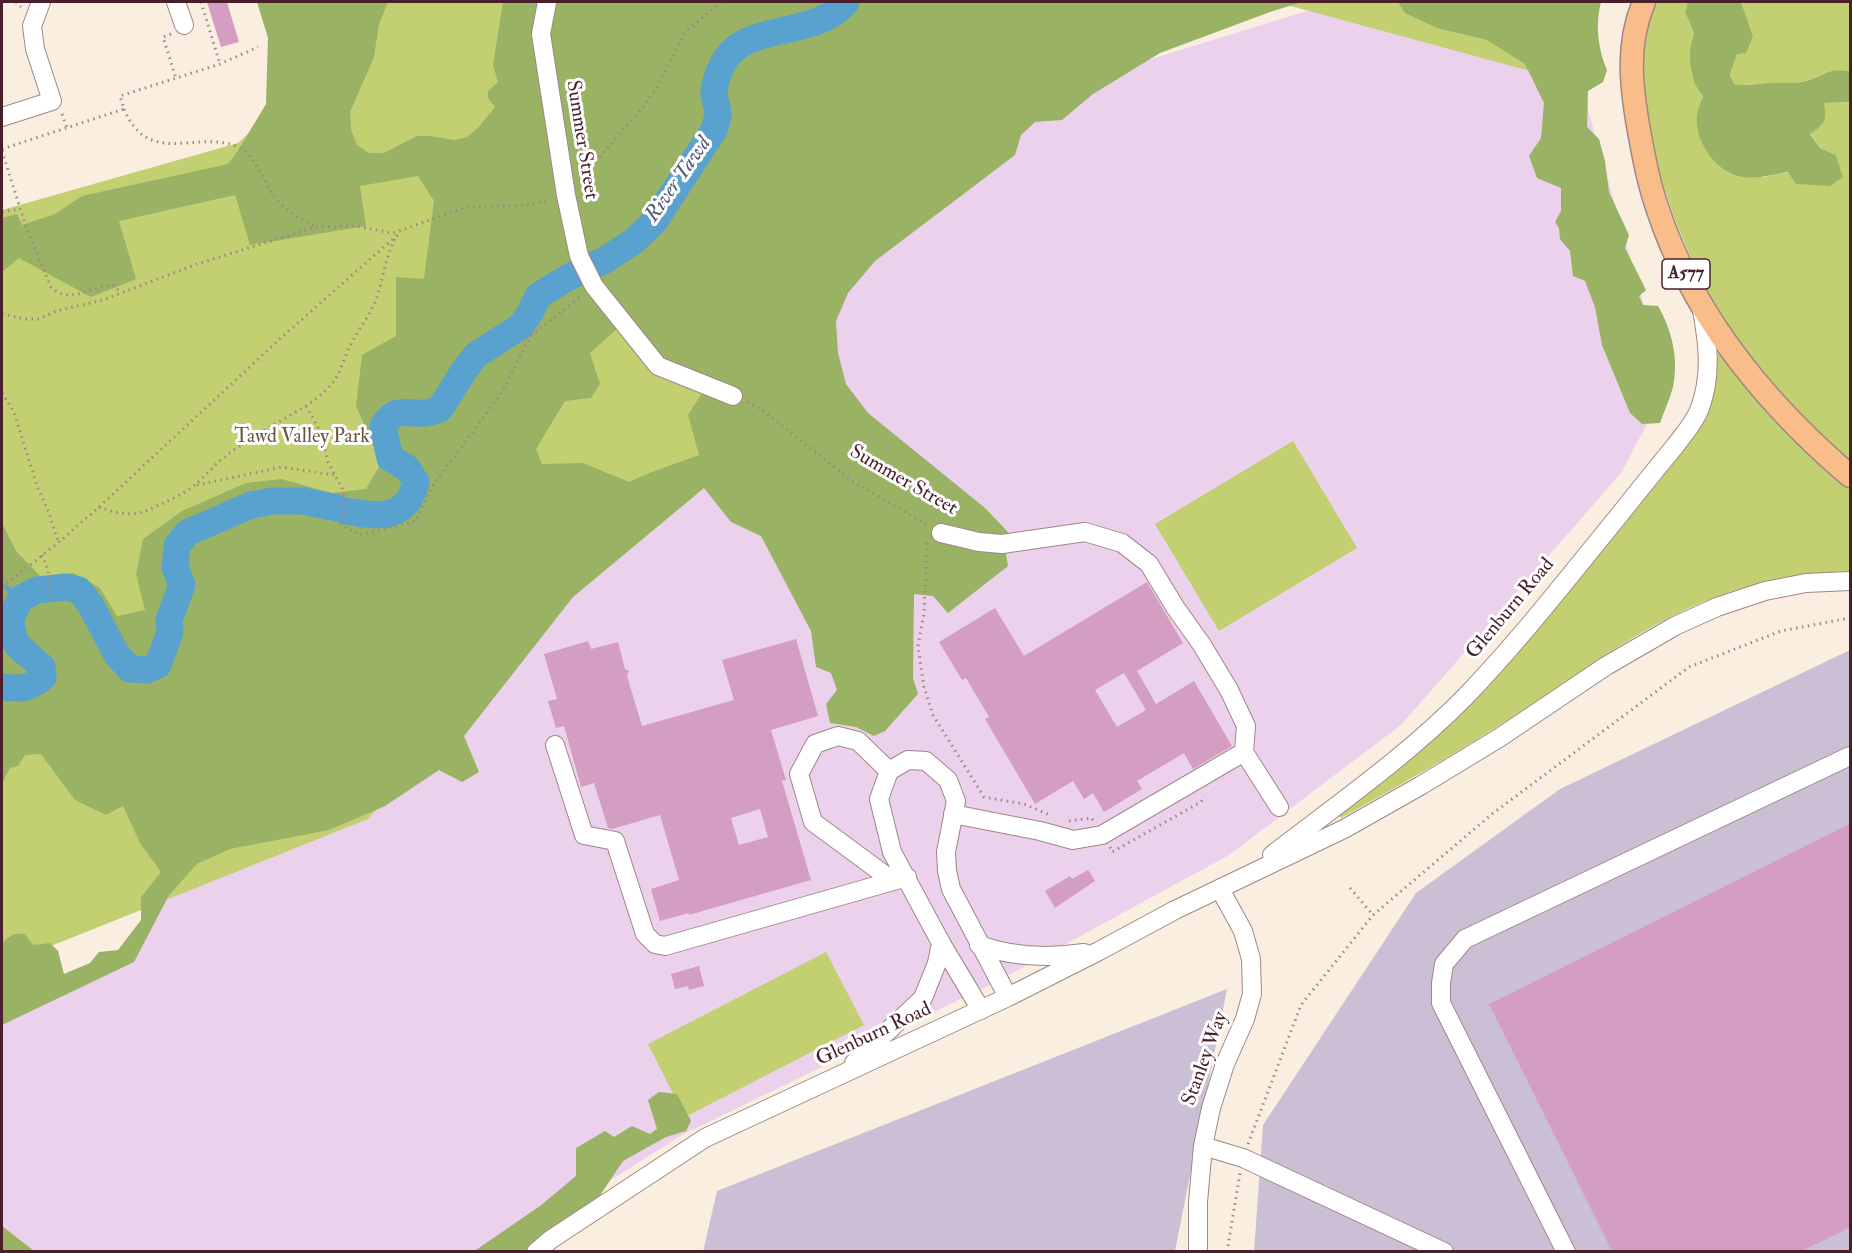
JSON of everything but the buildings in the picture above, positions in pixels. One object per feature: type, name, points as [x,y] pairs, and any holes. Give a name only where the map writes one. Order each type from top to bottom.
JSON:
[{"type":"main road","name":"A577","points":[[1640,8],[1632,43],[1632,75],[1637,118],[1646,166],[1658,210],[1677,258],[1701,302],[1737,358],[1777,406],[1818,448],[1851,476]]},
{"type":"street","points":[[2,117],[52,101],[35,49],[32,26],[41,2]]},
{"type":"street","points":[[176,2],[179,29]]},
{"type":"street","name":"Summer Street","points":[[547,2],[541,34],[566,195],[579,256],[594,286],[658,366],[733,396]]},
{"type":"street","name":"Glenburn Road","points":[[1242,878],[1417,742],[1465,697],[1517,640],[1665,459],[1689,428],[1699,411],[1705,393],[1709,370],[1701,302]]},
{"type":"street","name":"Summer Street","points":[[941,533],[979,542],[1002,544],[1085,532],[1122,543],[1149,564],[1175,607],[1203,645],[1229,690],[1246,726],[1244,752]]},
{"type":"street","name":"Glenburn Road","points":[[536,1251],[705,1138],[1008,997],[1175,910],[1344,829],[1499,738],[1606,666],[1675,626],[1717,607],[1765,591],[1806,583],[1851,581]]},
{"type":"street","points":[[889,771],[858,741],[838,736],[815,744],[799,774],[813,822],[900,879]]},
{"type":"street","points":[[555,745],[584,834],[615,841],[645,934],[655,944],[665,946],[900,879]]},
{"type":"street","points":[[953,814],[1040,831],[1073,840],[1102,835],[1244,752],[1279,807]]},
{"type":"street","points":[[1566,1251],[1442,1003],[1441,983],[1444,964],[1465,939],[1851,756]]},
{"type":"street","points":[[981,1010],[900,879],[892,852],[879,799],[889,771],[908,760],[926,761],[948,780],[956,801],[946,852],[951,889],[1008,997]]},
{"type":"street","name":"Stanley Way","points":[[1198,1251],[1198,1202],[1203,1146],[1211,1108],[1245,1019],[1252,994],[1251,959],[1243,931],[1220,888]]},
{"type":"street","points":[[842,1075],[923,998],[937,963],[941,943]]},
{"type":"street","points":[[979,945],[997,951],[1034,956],[1061,956],[1099,951]]},
{"type":"street","points":[[1203,1146],[1243,1158],[1444,1251]]},
{"type":"path","points":[[201,2],[220,64]]},
{"type":"path","points":[[2,314],[39,319],[56,311],[103,300],[197,264],[316,227],[355,226],[393,233],[467,207],[530,206],[566,195],[643,107],[657,87],[686,31],[721,2]]},
{"type":"path","points":[[176,78],[163,37],[179,29]]},
{"type":"path","points":[[258,47],[220,64],[120,96],[124,109],[138,131],[152,140],[177,145],[215,142],[233,145],[243,150],[256,164],[276,198],[287,209],[316,227]]},
{"type":"path","points":[[120,292],[113,285],[106,285],[76,295],[65,296],[56,292],[51,286],[20,210],[2,150],[124,109]]},
{"type":"path","points":[[2,212],[20,210]]},
{"type":"path","points":[[2,587],[99,507],[282,337],[402,231]]},
{"type":"path","points":[[99,507],[113,512],[136,513],[147,510],[195,485],[226,455],[306,406],[334,381],[350,345],[368,317],[384,276],[395,238]]},
{"type":"path","points":[[306,406],[319,429],[327,462],[342,488],[345,503],[341,525],[360,535],[416,521],[431,488],[503,391],[530,337],[594,286]]},
{"type":"path","points":[[2,393],[14,412],[58,543]]},
{"type":"path","name":"Summer Street","points":[[733,396],[761,409],[852,481],[941,533]]},
{"type":"path","points":[[195,485],[282,467],[334,475]]},
{"type":"path","points":[[941,533],[927,541],[924,613],[918,646],[924,687],[933,715],[984,797],[1024,804],[1056,818]]},
{"type":"path","points":[[42,555],[47,563],[49,602]]},
{"type":"path","points":[[1227,1251],[1243,1158],[1301,1005],[1373,915],[1492,814],[1689,667],[1781,631],[1851,618]]},
{"type":"path","points":[[1066,822],[1092,818],[1112,852],[1201,802],[1204,794]]},
{"type":"path","points":[[1350,888],[1373,915]]},
{"type":"shaded area","points":[[1336,2],[1574,61],[1667,386],[1621,473],[1401,725],[1229,855],[996,982],[682,1135],[499,1251],[15,1251],[2,1242],[2,1013],[122,956],[191,862],[786,330],[1044,92]]},
{"type":"shaded area","points":[[1850,650],[1850,1251],[1254,1252],[1263,1125],[1416,893],[1560,789]]},
{"type":"shaded area","points":[[1227,989],[1175,1251],[703,1252],[717,1191]]},
{"type":"green space","name":"Tawd Valley Park","points":[[257,2],[388,2],[379,24],[374,57],[350,112],[351,130],[357,145],[369,153],[384,153],[417,136],[454,140],[467,137],[477,129],[495,107],[488,98],[488,91],[498,82],[493,65],[503,2],[1302,2],[1160,53],[1093,94],[1062,120],[1035,122],[1021,135],[1015,155],[875,261],[848,293],[836,321],[838,353],[846,384],[868,413],[985,508],[1008,532],[1005,547],[1008,566],[948,613],[933,596],[914,594],[913,678],[918,694],[885,731],[874,736],[856,727],[830,723],[826,704],[837,690],[831,673],[816,667],[811,631],[761,536],[731,522],[704,488],[573,597],[464,736],[479,772],[462,782],[439,770],[385,806],[329,830],[230,849],[197,864],[169,895],[134,962],[2,1025],[2,943],[12,935],[25,934],[33,945],[50,943],[58,951],[64,974],[90,963],[99,952],[118,950],[141,920],[141,897],[161,872],[140,843],[123,806],[106,815],[75,800],[41,754],[25,755],[18,766],[10,768],[2,784],[2,523],[16,551],[43,579],[73,573],[100,588],[117,616],[145,610],[136,574],[143,539],[182,511],[246,483],[281,479],[332,493],[366,489],[381,463],[356,406],[362,355],[396,336],[396,277],[424,279],[434,201],[418,176],[360,186],[366,226],[250,245],[235,195],[119,221],[136,279],[91,297],[19,258],[2,272],[2,218],[17,214],[22,225],[55,214],[82,196],[228,164],[266,104],[268,38]],"holes":[[[628,319],[666,364],[708,384],[688,415],[699,455],[629,482],[583,463],[542,464],[536,449],[565,401],[591,398],[600,384],[590,353]]]},
{"type":"green space","name":"Tawd Valley Park","points":[[362,2],[1276,2],[1044,92],[932,180],[724,452],[569,590],[368,819],[46,948],[2,976],[2,210],[238,143],[368,22]]},
{"type":"green space","points":[[1276,2],[1545,2],[1530,71]]},
{"type":"green space","points":[[1398,2],[1601,2],[1598,37],[1607,70],[1603,82],[1588,91],[1587,127],[1599,139],[1605,161],[1609,192],[1629,235],[1625,248],[1646,290],[1639,296],[1643,305],[1658,306],[1673,345],[1675,377],[1660,423],[1642,424],[1630,413],[1602,345],[1595,307],[1585,281],[1573,276],[1570,251],[1560,239],[1559,228],[1555,222],[1561,211],[1561,188],[1537,178],[1529,156],[1541,138],[1544,103],[1525,64],[1487,40],[1437,28],[1405,13]]},
{"type":"green space","points":[[1656,2],[1688,2],[1685,12],[1694,33],[1690,48],[1690,65],[1695,85],[1703,96],[1697,114],[1738,176],[1764,177],[1789,172],[1843,177],[1836,155],[1820,148],[1810,133],[1824,103],[1850,102],[1850,462],[1786,402],[1734,336],[1694,265],[1677,225],[1654,151],[1645,104],[1641,57],[1651,10]]},
{"type":"green space","points":[[1688,2],[1741,2],[1753,36],[1746,53],[1737,54],[1730,75],[1734,84],[1797,83],[1834,70],[1850,71],[1850,102],[1824,103],[1824,122],[1810,134],[1820,148],[1836,155],[1843,177],[1830,186],[1796,184],[1788,172],[1763,177],[1744,177],[1729,172],[1713,160],[1702,143],[1697,124],[1697,112],[1703,96],[1695,85],[1690,65],[1690,48],[1694,33],[1685,12]]},
{"type":"green space","points":[[1741,2],[1850,2],[1850,71],[1834,70],[1797,83],[1734,84],[1730,75],[1737,54],[1753,36]]},
{"type":"green space","points":[[1718,351],[1781,425],[1850,489],[1850,571],[1774,580],[1730,592],[1673,616],[1594,662],[1474,741],[1341,818],[1339,815],[1444,728],[1714,389]]},
{"type":"green space","points":[[1293,441],[1357,548],[1219,631],[1155,524]]},
{"type":"green space","points":[[826,952],[864,1025],[685,1117],[648,1044]]},
{"type":"green space","points":[[659,1092],[677,1094],[691,1121],[686,1131],[666,1137],[623,1161],[597,1200],[526,1251],[473,1252],[540,1206],[576,1176],[576,1148],[605,1131],[614,1137],[632,1126],[650,1134],[657,1129],[648,1100]]},
{"type":"green space","points":[[2,1226],[34,1251],[2,1251]]},
{"type":"waterway","name":"River Tawd","points":[[346,511],[380,515],[390,513],[406,504],[412,495],[416,482],[407,468],[390,458],[383,426],[388,419],[402,412],[426,413],[440,409],[476,355],[521,326],[538,296],[567,278],[605,260],[634,241],[654,222],[714,130],[718,118],[714,93],[716,81],[724,62],[735,49],[765,35],[818,21],[833,14],[846,2]]},
{"type":"waterway","name":"River Tawd","points":[[2,687],[24,688],[43,677],[42,667],[17,645],[12,631],[11,618],[20,599],[37,590],[66,587],[79,590],[90,604],[117,655],[130,669],[147,670],[158,665],[170,632],[169,620],[182,585],[175,567],[177,546],[187,533],[251,505],[273,501],[303,501],[337,508]]},
{"type":"waterway","points":[[6,587],[20,599]]}]
